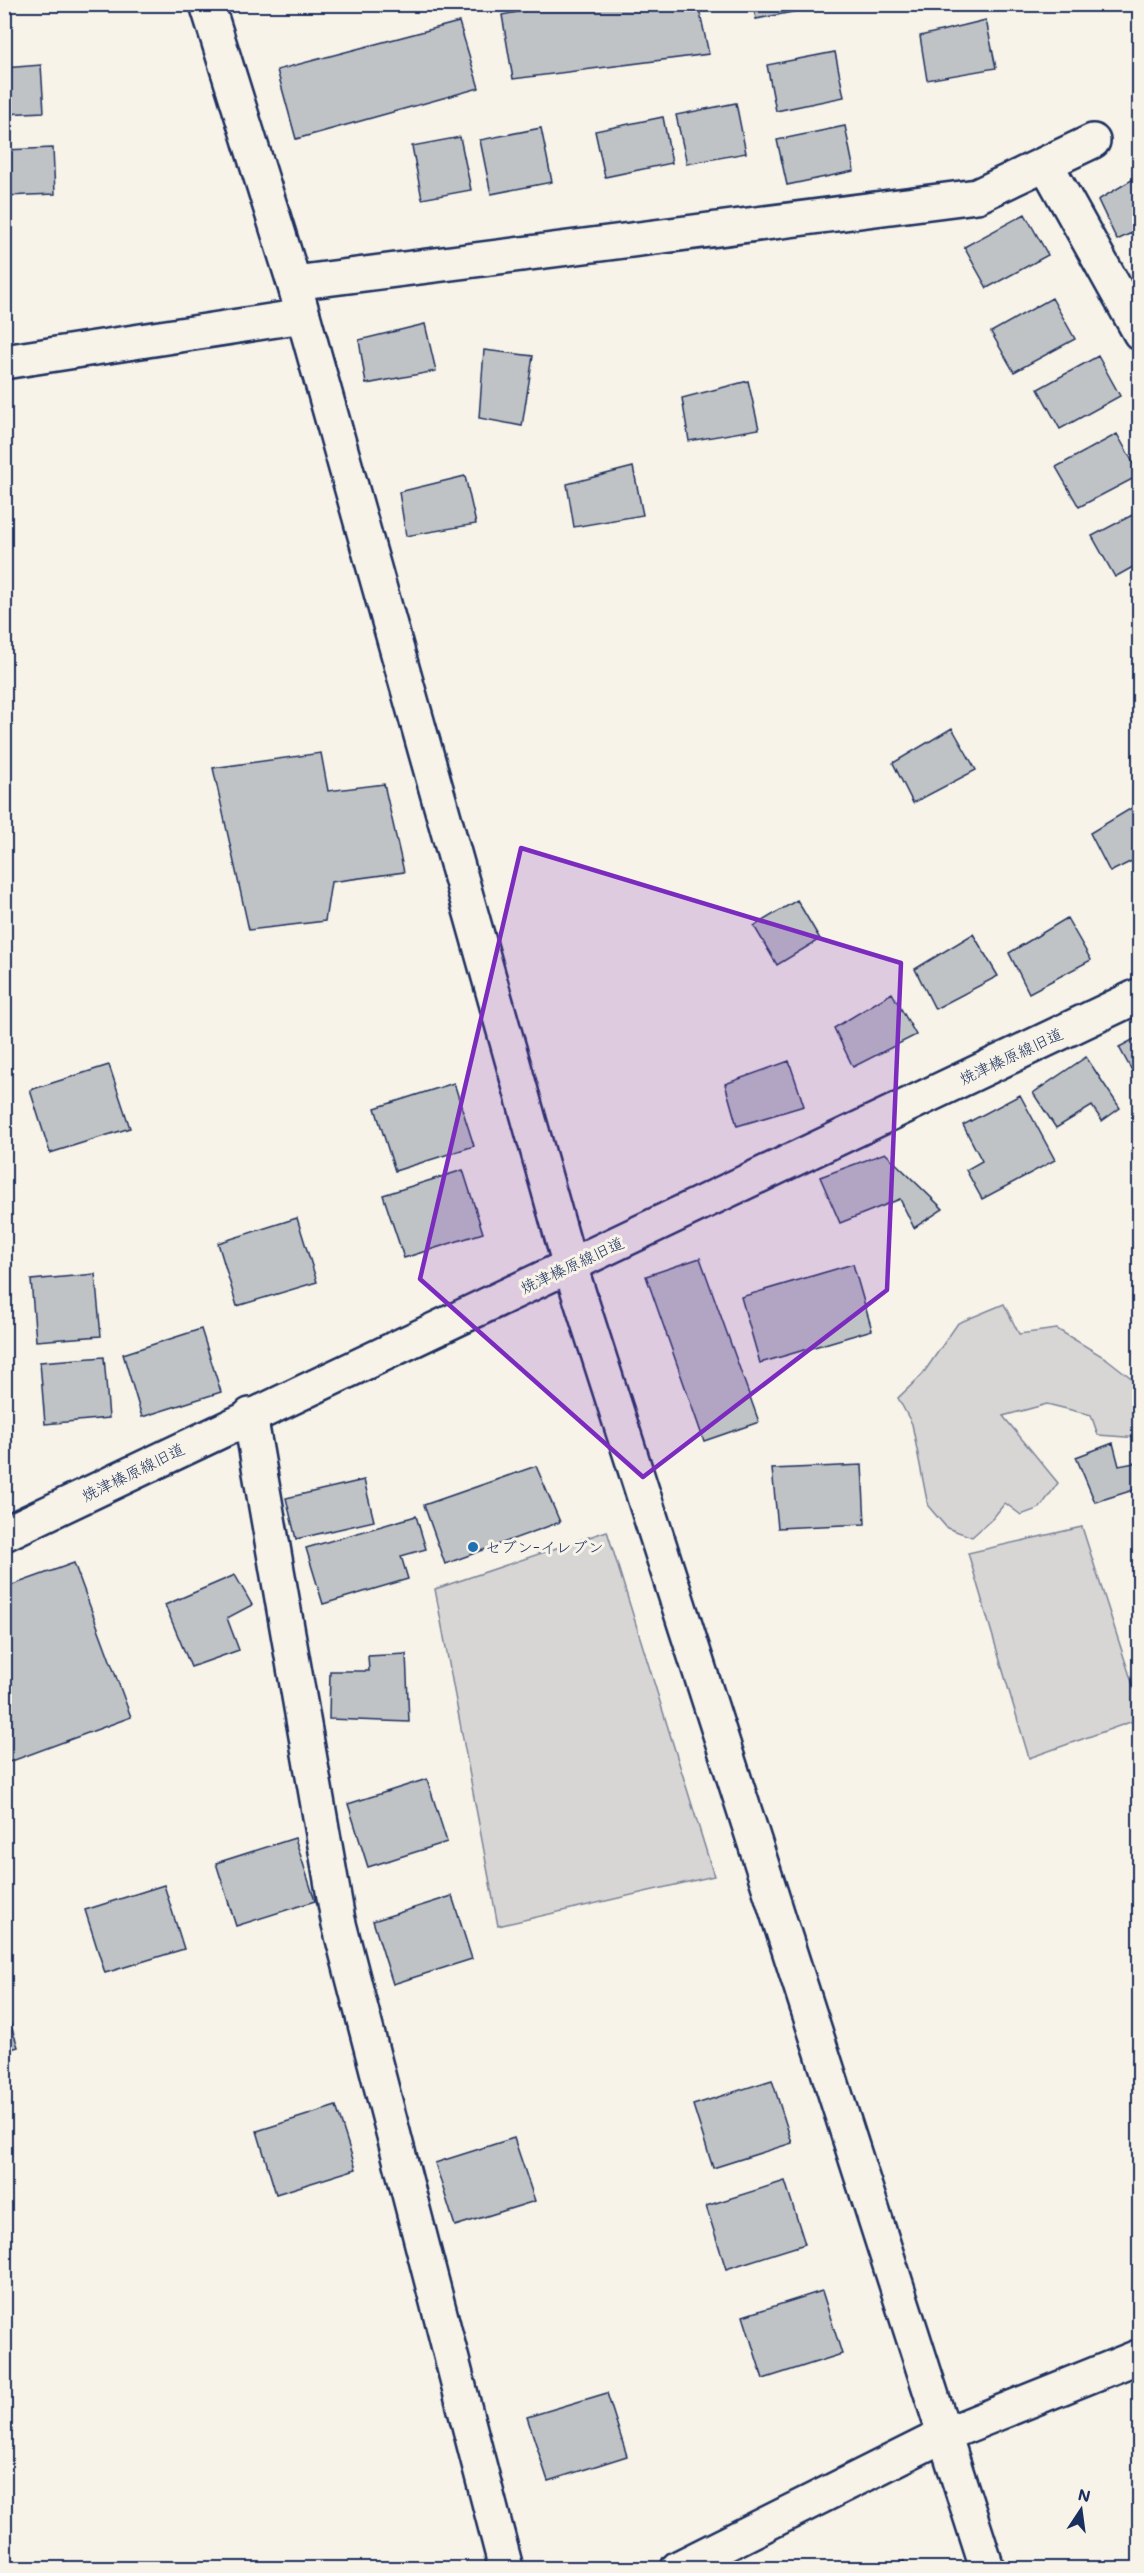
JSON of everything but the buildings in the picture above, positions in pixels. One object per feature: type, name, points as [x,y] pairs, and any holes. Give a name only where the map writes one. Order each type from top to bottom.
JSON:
[{"type":"street","points":[[207,4],[294,283],[570,1266],[987,2568]]},
{"type":"street","points":[[294,283],[977,196],[1094,141]]},
{"type":"street","points":[[1046,164],[1140,333]]},
{"type":"street","points":[[4,362],[303,316]]},
{"type":"street","name":"焼津榛原線旧道","points":[[4,1534],[250,1415],[570,1266],[1140,995]]},
{"type":"street","points":[[250,1415],[338,1920],[506,2568]]},
{"type":"street","points":[[678,2568],[944,2435],[1140,2356]]},
{"type":"highlighted area","points":[[521,848],[901,963],[887,1290],[643,1477],[420,1279]]},
{"type":"shaded area","points":[[1004,1304],[1019,1334],[1057,1329],[1107,1359],[1139,1384],[1139,1438],[1098,1435],[1091,1415],[1047,1404],[1003,1416],[1058,1483],[1040,1508],[1021,1515],[1005,1503],[993,1518],[972,1537],[947,1528],[928,1506],[912,1424],[898,1398],[922,1375],[958,1323]]},
{"type":"shaded area","points":[[1082,1527],[1139,1704],[1139,1719],[1029,1758],[968,1553]]},
{"type":"shaded area","points":[[607,1531],[714,1876],[498,1926],[435,1589]]},
{"type":"place","name":"セブン-イレブン","points":[[473,1547]]}]
